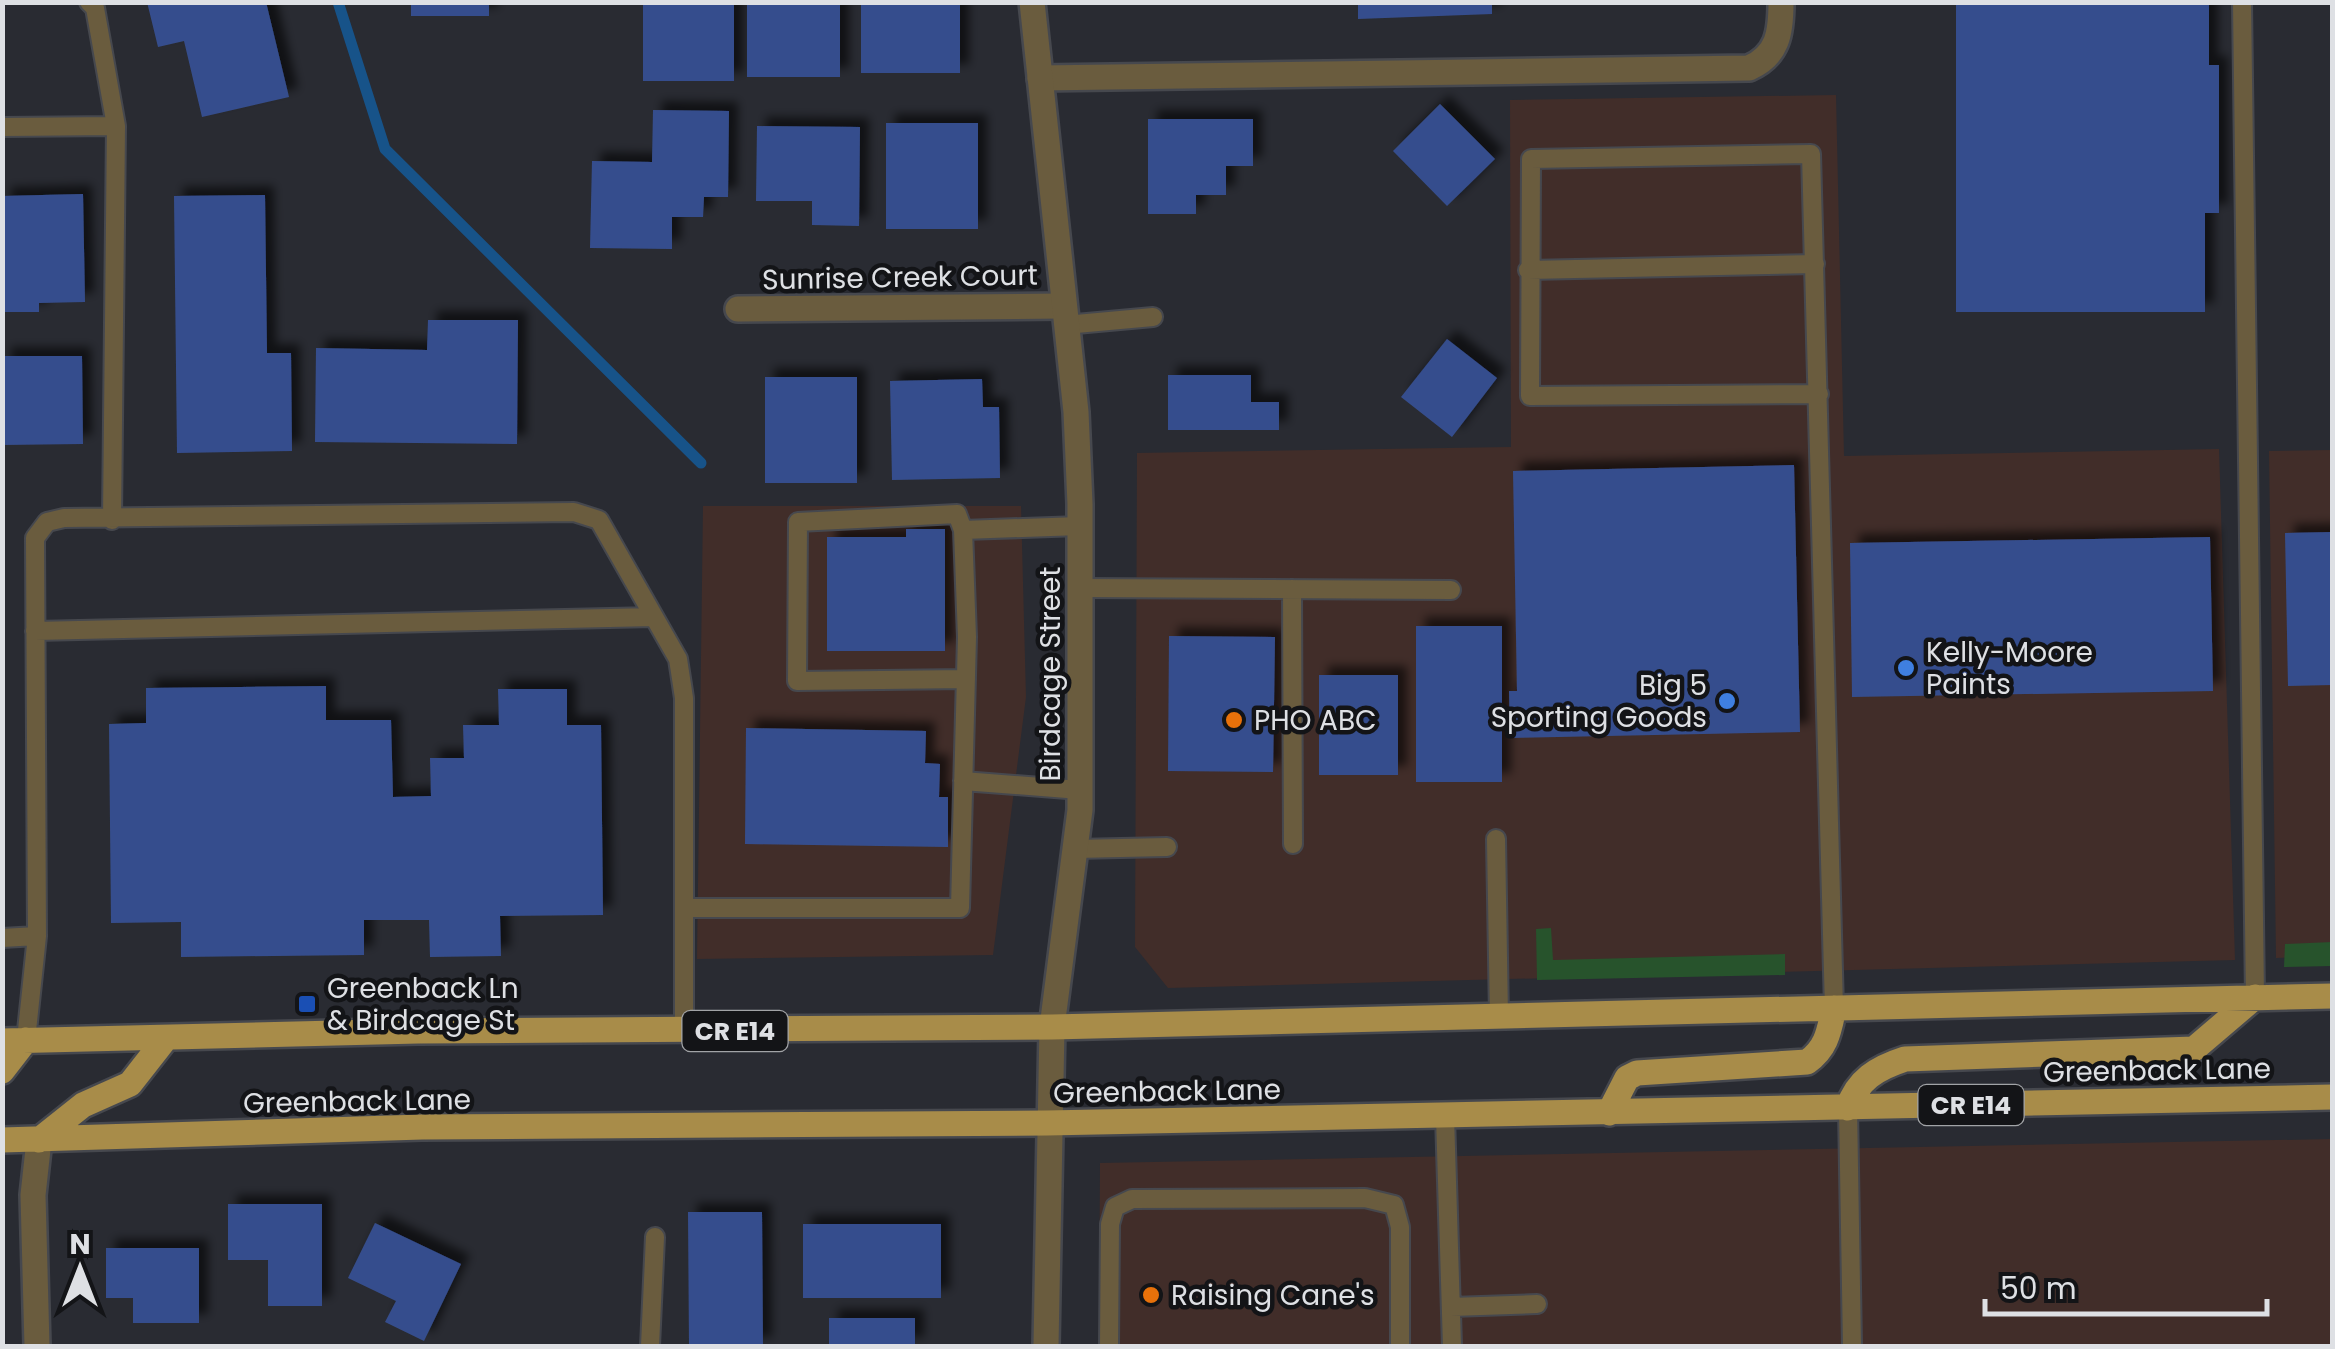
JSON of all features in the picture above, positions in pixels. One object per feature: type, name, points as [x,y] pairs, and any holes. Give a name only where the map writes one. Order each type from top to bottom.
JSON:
[{"type":"main road","name":"CR E14","points":[[14,1040],[418,1031],[1052,1027],[2332,996]]},
{"type":"main road","points":[[1848,1108],[1853,1091],[1866,1078],[1882,1066],[1904,1059],[2194,1049],[2255,997]]},
{"type":"main road","points":[[1609,1112],[1627,1078],[1637,1073],[1807,1062],[1828,1039],[1834,1008]]},
{"type":"main road","points":[[39,1140],[83,1105],[130,1084],[166,1038]]},
{"type":"main road","points":[[2,1071],[14,1040]]},
{"type":"main road","name":"Greenback Lane","points":[[2,1140],[422,1127],[1047,1123],[2332,1096]]},
{"type":"street","name":"Birdcage Street","points":[[1032,2],[1076,412],[1080,526],[1080,790],[1052,1027],[1047,1123],[1046,1346]]},
{"type":"street","points":[[1040,78],[1749,68],[1767,60],[1781,32],[1781,2]]},
{"type":"street","name":"Sunrise Creek Court","points":[[738,309],[1064,316]]},
{"type":"street","points":[[36,1346],[34,1195],[39,1140]]},
{"type":"lane","points":[[89,2],[95,8],[116,126],[112,520]]},
{"type":"lane","points":[[2242,2],[2255,997]]},
{"type":"lane","points":[[2,127],[116,126]]},
{"type":"lane","points":[[1818,394],[1530,396],[1530,159],[1811,154],[1818,394],[1834,1008]]},
{"type":"lane","points":[[1528,270],[1814,264]]},
{"type":"lane","points":[[1064,316],[1153,316]]},
{"type":"lane","points":[[14,1040],[37,936],[35,538],[47,522],[574,512],[599,520],[678,660],[684,698],[684,1031]]},
{"type":"lane","points":[[684,908],[960,908],[966,679],[963,530],[957,514],[798,522],[797,681],[966,679]]},
{"type":"lane","points":[[963,530],[1080,526]]},
{"type":"lane","points":[[1080,588],[1452,590]]},
{"type":"lane","points":[[1292,589],[1293,844]]},
{"type":"lane","points":[[36,630],[654,617]]},
{"type":"lane","points":[[963,781],[1080,790]]},
{"type":"lane","points":[[1496,839],[1499,1017]]},
{"type":"lane","points":[[1075,849],[1166,848]]},
{"type":"lane","points":[[2,938],[37,936]]},
{"type":"lane","points":[[1848,1108],[1852,1346]]},
{"type":"lane","points":[[1445,1116],[1452,1346]]},
{"type":"lane","points":[[1109,1346],[1110,1224],[1115,1207],[1132,1199],[1365,1198],[1394,1205],[1400,1227],[1400,1346]]},
{"type":"lane","points":[[650,1346],[656,1237]]},
{"type":"lane","points":[[1451,1307],[1536,1304]]},
{"type":"shaded area","points":[[1836,95],[1844,456],[2219,449],[2235,960],[1168,988],[1135,947],[1137,453],[1511,447],[1510,100]]},
{"type":"shaded area","points":[[2332,450],[2332,956],[2276,958],[2269,451]]},
{"type":"shaded area","points":[[703,506],[1021,506],[1026,697],[993,955],[697,959]]},
{"type":"shaded area","points":[[2332,1139],[2332,1346],[1099,1346],[1100,1163]]},
{"type":"green space","points":[[1551,928],[1553,960],[1785,954],[1785,975],[1537,980],[1536,929]]},
{"type":"green space","points":[[2332,942],[2332,966],[2284,967],[2285,944]]},
{"type":"building","points":[[147,2],[266,2],[289,97],[202,117],[184,41],[158,47]]},
{"type":"building","points":[[411,2],[489,2],[489,16],[411,16]]},
{"type":"building","points":[[643,2],[734,2],[734,81],[643,81]]},
{"type":"building","points":[[747,2],[840,2],[840,77],[747,77]]},
{"type":"building","points":[[861,2],[960,2],[960,73],[861,73]]},
{"type":"building","points":[[1358,2],[1492,2],[1492,14],[1358,19]]},
{"type":"building","points":[[1956,2],[2209,2],[2209,65],[2219,65],[2219,213],[2205,213],[2205,312],[1956,312]]},
{"type":"building","points":[[1440,104],[1495,159],[1447,206],[1393,151]]},
{"type":"building","points":[[653,110],[729,111],[728,197],[704,197],[703,217],[672,217],[672,249],[590,248],[592,161],[652,162]]},
{"type":"building","points":[[1148,119],[1253,119],[1253,166],[1226,166],[1226,195],[1196,195],[1196,214],[1148,214]]},
{"type":"building","points":[[886,123],[978,123],[978,229],[886,229]]},
{"type":"building","points":[[757,126],[860,127],[859,226],[812,225],[812,201],[756,201]]},
{"type":"building","points":[[83,194],[85,302],[39,303],[39,312],[2,312],[2,196]]},
{"type":"building","points":[[265,195],[267,353],[291,353],[292,451],[177,453],[174,196]]},
{"type":"building","points":[[428,320],[518,320],[517,444],[315,442],[316,348],[427,350]]},
{"type":"building","points":[[1447,339],[1497,378],[1452,437],[1401,397]]},
{"type":"building","points":[[2,356],[82,356],[83,444],[2,445]]},
{"type":"building","points":[[1168,375],[1251,375],[1251,402],[1279,402],[1279,430],[1168,430]]},
{"type":"building","points":[[765,377],[857,377],[857,483],[765,483]]},
{"type":"building","points":[[982,379],[983,407],[999,407],[1000,478],[892,480],[890,381]]},
{"type":"building","points":[[1794,465],[1800,732],[1510,738],[1509,691],[1517,691],[1513,471]]},
{"type":"building","points":[[906,529],[945,529],[945,651],[827,651],[827,537],[906,537]]},
{"type":"building","points":[[2332,532],[2332,685],[2288,686],[2285,533]]},
{"type":"building","points":[[2210,537],[2213,691],[1852,697],[1850,543]]},
{"type":"building","points":[[1416,626],[1502,626],[1502,782],[1416,782]]},
{"type":"building","points":[[1169,636],[1275,637],[1273,772],[1168,771]]},
{"type":"building","points":[[1319,675],[1398,675],[1398,775],[1319,775]]},
{"type":"building","points":[[326,686],[326,720],[391,720],[393,797],[431,796],[430,758],[464,758],[463,725],[499,725],[498,689],[567,689],[567,725],[601,725],[603,915],[500,916],[501,956],[430,957],[429,920],[364,920],[364,955],[181,957],[181,922],[111,923],[109,724],[146,723],[146,688]]},
{"type":"building","points":[[746,728],[926,731],[925,763],[940,764],[939,797],[948,797],[948,847],[745,844]]},
{"type":"building","points":[[228,1204],[322,1204],[322,1306],[268,1306],[268,1260],[228,1260]]},
{"type":"building","points":[[688,1212],[762,1212],[763,1346],[689,1346]]},
{"type":"building","points":[[375,1223],[461,1264],[424,1341],[385,1322],[396,1301],[348,1278]]},
{"type":"building","points":[[803,1224],[941,1224],[941,1298],[803,1298]]},
{"type":"building","points":[[106,1248],[199,1248],[199,1323],[133,1323],[133,1298],[106,1298]]},
{"type":"building","points":[[829,1318],[915,1318],[915,1346],[829,1346]]},
{"type":"waterway","points":[[338,2],[385,149],[701,463]]},
{"type":"place","name":"Kelly-Moore Paints","points":[[1906,668]]},
{"type":"place","name":"Big 5 Sporting Goods","points":[[1727,701]]},
{"type":"place","name":"PHO ABC","points":[[1234,720]]},
{"type":"place","name":"Greenback Ln & Birdcage St","points":[[307,1004]]},
{"type":"place","name":"Raising Cane's","points":[[1151,1295]]}]
